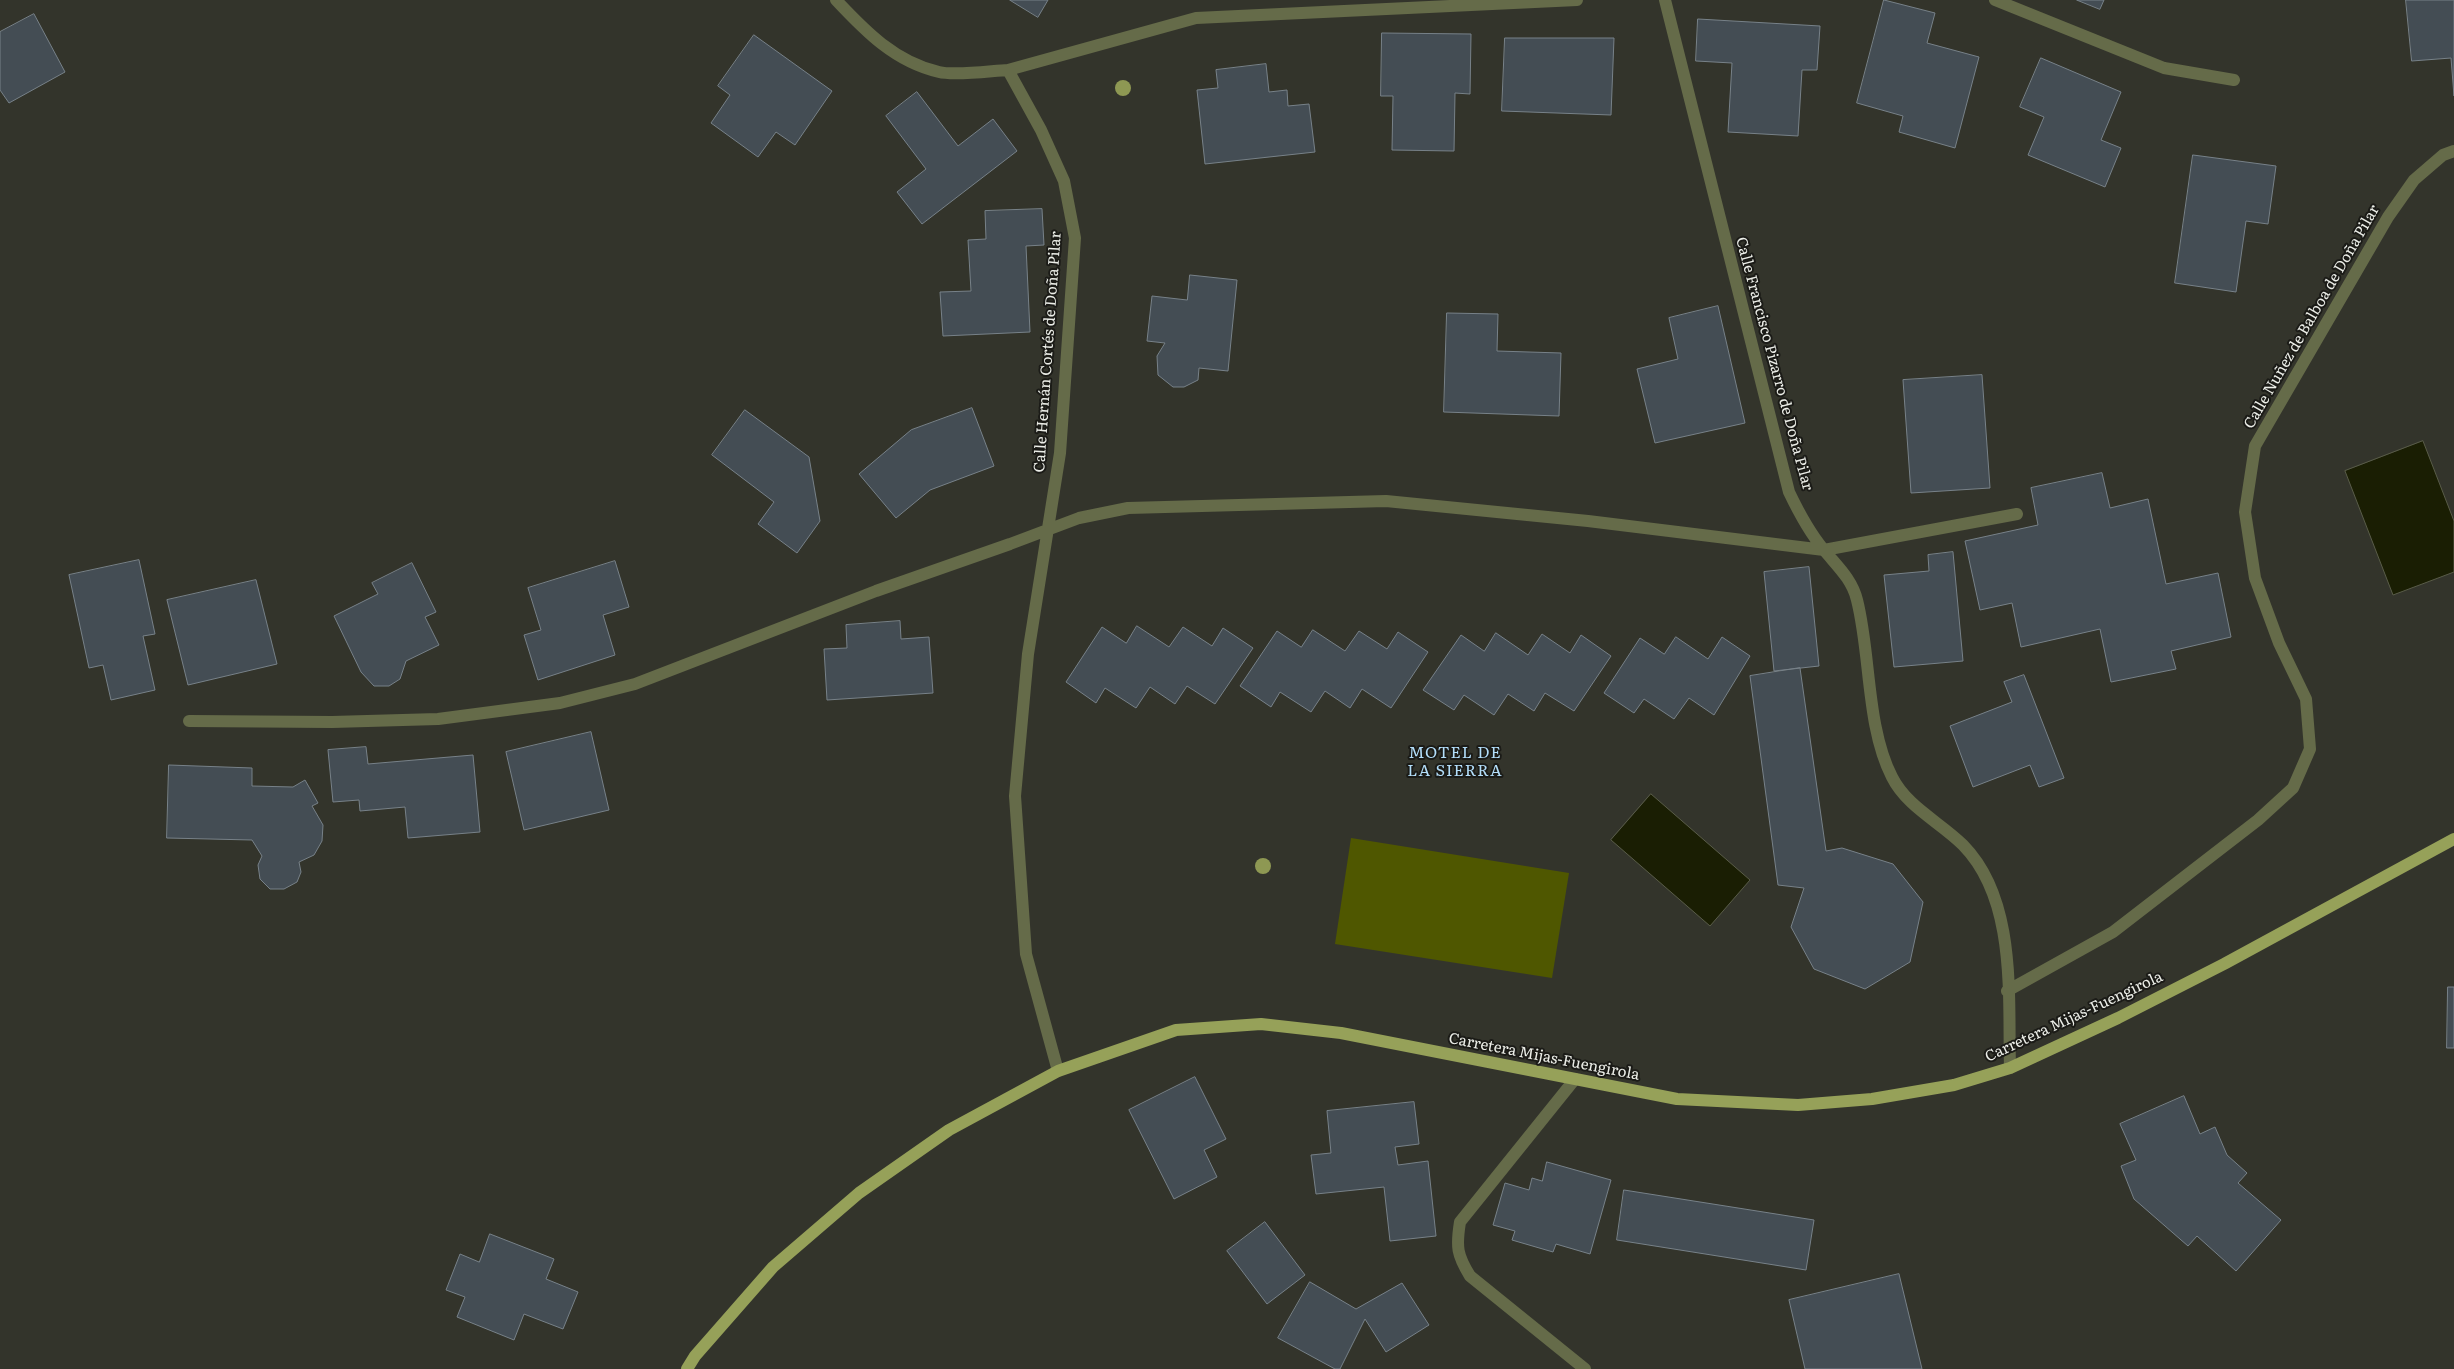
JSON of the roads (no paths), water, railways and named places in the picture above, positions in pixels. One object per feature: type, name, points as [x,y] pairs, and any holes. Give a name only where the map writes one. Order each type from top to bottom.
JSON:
[{"type":"main road","name":"Carretera Mijas-Fuengirola","points":[[687,1369],[773,1267],[859,1193],[949,1130],[1058,1071],[1176,1030],[1261,1024],[1341,1033],[1677,1099],[1798,1105],[1872,1099],[1954,1086],[2010,1068],[2118,1018],[2224,964],[2454,839]]},
{"type":"street","points":[[836,0],[867,33],[904,60],[940,73],[1008,70],[1196,18],[1577,0]]},
{"type":"street","name":"Calle Francisco Pizarro de Doña Pilar","points":[[1665,0],[1789,492],[1801,519],[1824,550],[1843,570],[1857,598],[1880,746],[1892,778],[1913,804],[1962,844],[1981,867],[1995,897],[2003,931],[2010,1068]]},
{"type":"street","points":[[1995,0],[2164,68],[2234,80]]},
{"type":"street","name":"Calle Hernán Cortés de Doña Pilar","points":[[1008,70],[1041,130],[1064,181],[1075,238],[1060,453],[1028,654],[1015,796],[1026,954],[1058,1071]]},
{"type":"street","name":"Calle Nuñez de Balboa de Doña Pilar","points":[[2007,991],[2113,932],[2258,820],[2293,788],[2310,749],[2306,699],[2279,643],[2254,578],[2245,512],[2255,446],[2388,217],[2414,180],[2443,155],[2454,150]]},
{"type":"street","points":[[190,721],[332,722],[438,719],[560,703],[635,684],[876,591],[1079,518],[1128,508],[1386,501],[1588,521],[1824,550],[2017,514]]},
{"type":"street","points":[[1575,1079],[1460,1222],[1457,1240],[1458,1258],[1470,1276],[1585,1369]]},
{"type":"district","name":"MOTEL DE LA SIERRA","points":[[1455,762]]}]
